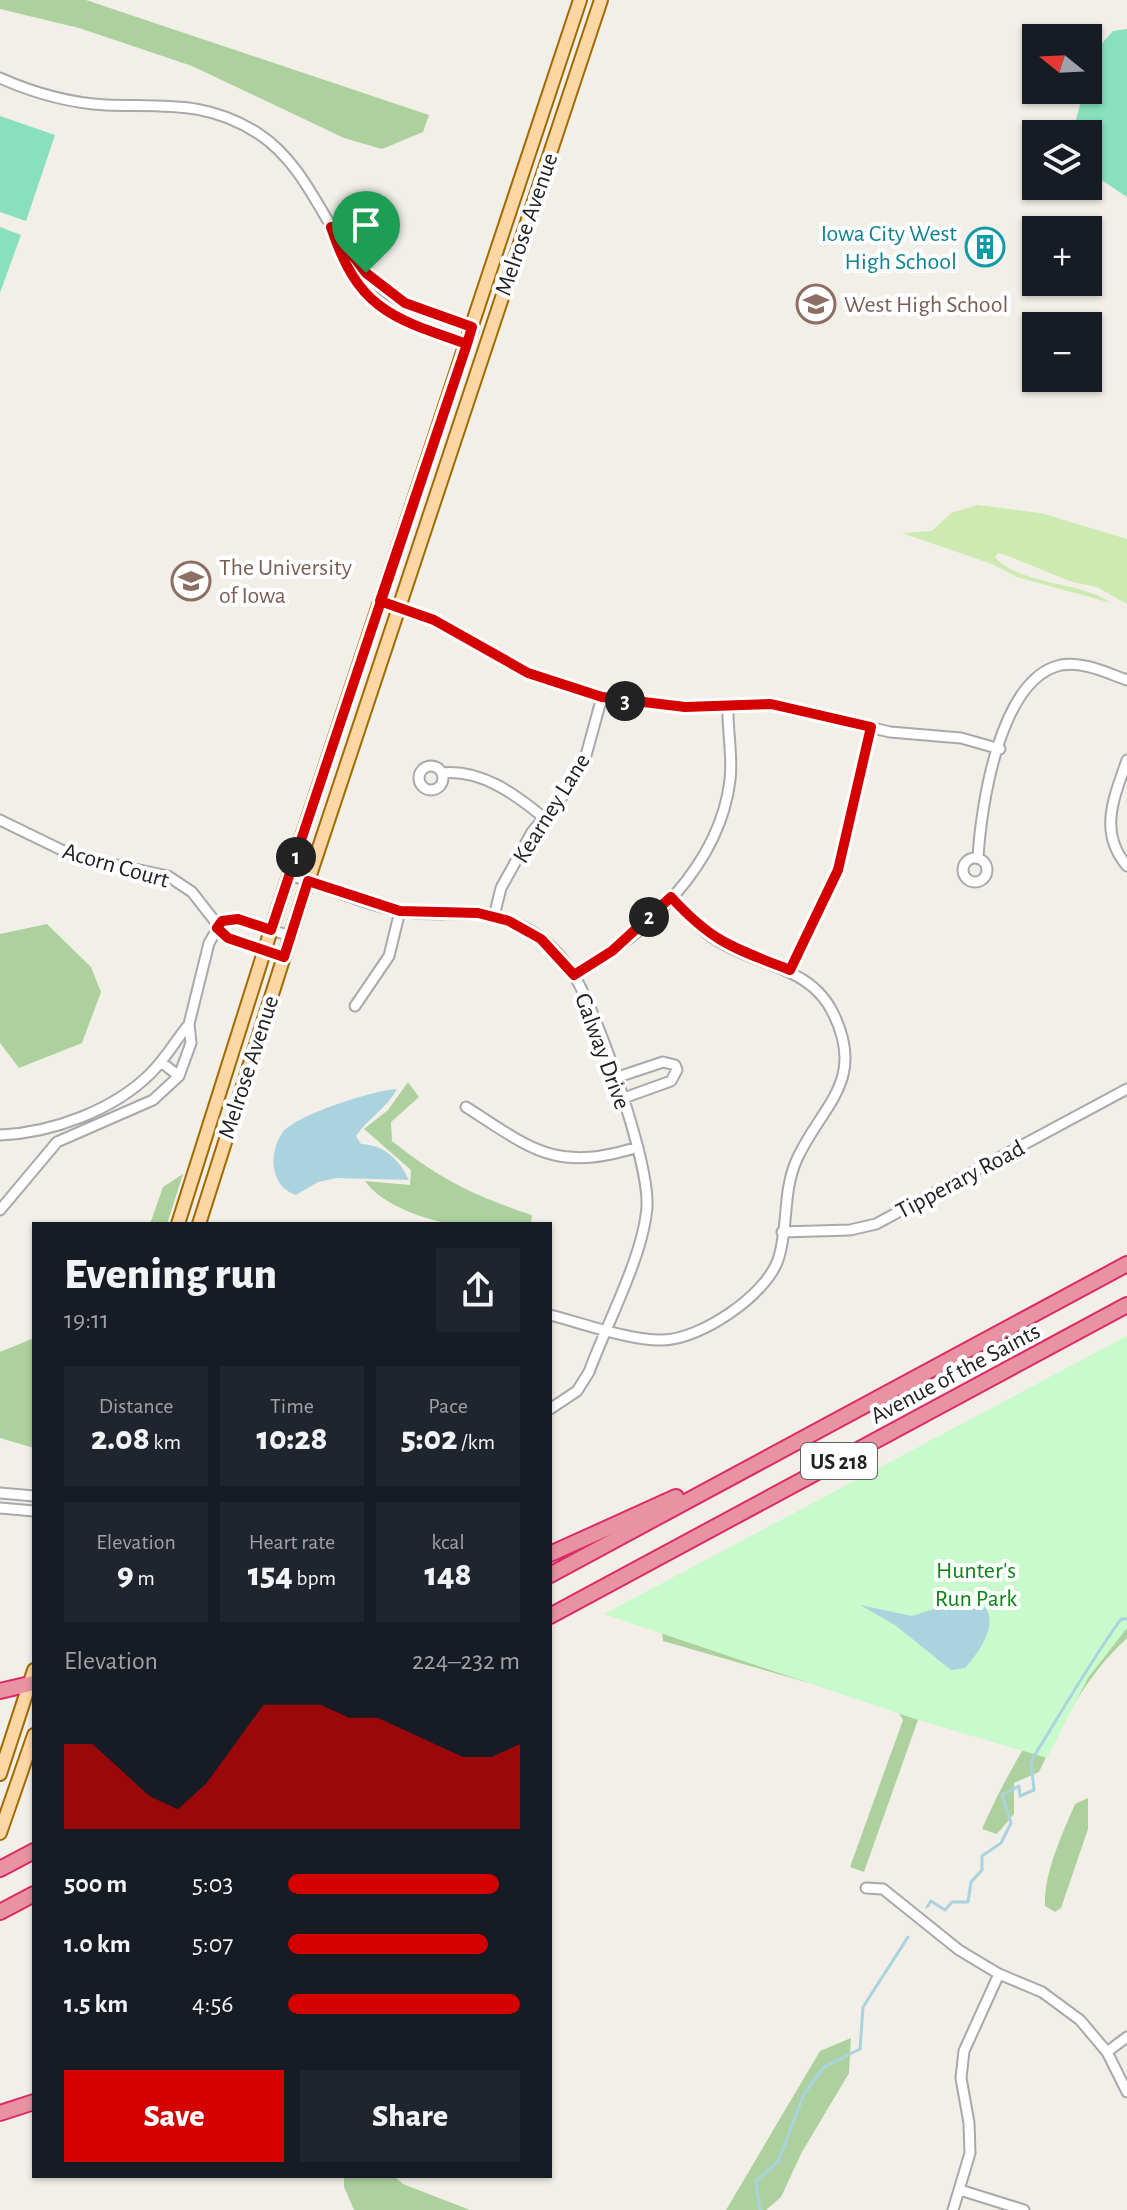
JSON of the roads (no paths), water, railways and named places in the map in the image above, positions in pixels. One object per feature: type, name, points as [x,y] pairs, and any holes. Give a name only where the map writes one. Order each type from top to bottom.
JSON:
[{"type":"highway","name":"Avenue of the Saints","points":[[552,1574],[1127,1264]]},
{"type":"highway","name":"Avenue of the Saints","points":[[552,1617],[1127,1305]]},
{"type":"highway","points":[[552,1553],[771,1455]]},
{"type":"highway","points":[[0,1691],[32,1679]]},
{"type":"highway","points":[[0,1869],[32,1852]]},
{"type":"highway","points":[[0,1912],[32,1895]]},
{"type":"highway","points":[[0,2113],[32,2103]]},
{"type":"main road","name":"Melrose Avenue","points":[[179,1222],[271,930],[580,0]]},
{"type":"main road","name":"Melrose Avenue","points":[[200,1222],[308,881],[601,0]]},
{"type":"main road","points":[[0,1774],[32,1682]]},
{"type":"main road","points":[[0,1833],[32,1741]]},
{"type":"street","points":[[0,78],[77,102],[186,106],[240,123],[288,158],[304,178],[331,227],[366,273],[384,290],[405,303],[472,327]]},
{"type":"street","points":[[331,227],[341,257],[374,303],[391,316],[467,344]]},
{"type":"street","points":[[380,601],[434,620],[528,673],[602,697],[657,706],[771,704],[871,727],[961,738],[1000,749]]},
{"type":"street","points":[[978,858],[981,806],[1023,689],[1047,670],[1075,665],[1127,680]]},
{"type":"street","name":"Kearney Lane","points":[[494,916],[501,888],[543,817],[566,792],[581,767],[602,697]]},
{"type":"street","points":[[574,975],[612,951],[671,897],[700,863],[723,811],[731,764],[728,706]]},
{"type":"street","points":[[790,970],[838,870],[871,727]]},
{"type":"street","points":[[1127,760],[1112,805],[1110,830],[1119,857],[1127,866]]},
{"type":"street","points":[[442,773],[466,774],[488,781],[543,817]]},
{"type":"street","name":"Acorn Court","points":[[0,820],[74,856],[168,876],[192,892],[217,928]]},
{"type":"street","name":"Galway Drive","points":[[290,875],[400,911],[494,916],[526,928],[541,939],[574,975],[615,1078],[638,1147],[646,1180],[645,1222],[584,1382],[568,1398],[552,1408]]},
{"type":"street","points":[[552,1315],[652,1339],[673,1339],[739,1307],[757,1293],[774,1270],[789,1181],[806,1142],[836,1098],[844,1054],[839,1026],[826,1000],[790,970],[723,944],[697,925],[671,897]]},
{"type":"street","points":[[355,1006],[389,956],[400,911]]},
{"type":"street","points":[[0,1210],[57,1142],[153,1100],[179,1076],[191,1043],[189,1024],[209,943],[222,921],[238,919],[290,936]]},
{"type":"street","points":[[217,928],[228,938],[284,957]]},
{"type":"street","points":[[0,1135],[70,1120],[127,1093],[161,1062],[189,1024]]},
{"type":"street","points":[[161,1062],[179,1076]]},
{"type":"street","points":[[615,1078],[663,1062],[675,1065],[677,1070],[671,1081],[621,1099]]},
{"type":"street","name":"Tipperary Road","points":[[782,1232],[850,1230],[876,1224],[1127,1089]]},
{"type":"street","points":[[466,1107],[509,1138],[543,1153],[595,1158],[638,1147]]},
{"type":"street","points":[[70,1120],[77,1131]]},
{"type":"street","points":[[0,1493],[32,1496]]},
{"type":"street","points":[[0,1508],[32,1511]]},
{"type":"street","points":[[866,1888],[883,1889],[959,1950],[999,1974],[1059,2003],[1080,2020],[1107,2052],[1127,2092]]},
{"type":"street","points":[[953,2210],[971,2139],[962,2064],[968,2038],[999,1974]]},
{"type":"street","points":[[1107,2052],[1127,2037]]},
{"type":"street","points":[[960,2190],[1024,2210]]},
{"type":"water","points":[[397,1089],[356,1136],[361,1144],[390,1154],[409,1180],[336,1178],[318,1182],[296,1195],[281,1185],[275,1173],[274,1154],[282,1133],[290,1126],[336,1105]]},
{"type":"water","points":[[965,1599],[979,1603],[987,1610],[989,1629],[979,1650],[965,1668],[951,1670],[895,1625],[860,1605],[912,1616]]},
{"type":"waterway","points":[[927,1907],[931,1901],[945,1910],[952,1902],[968,1902],[971,1882],[982,1870],[982,1856],[1001,1843],[1011,1823],[1002,1795],[1019,1786],[1020,1796],[1034,1790],[1031,1761],[1109,1636],[1121,1619],[1127,1619]]},
{"type":"waterway","points":[[760,2210],[756,2181],[778,2162],[804,2094],[824,2067],[860,2049],[863,2007],[908,1937]]},
{"type":"place","name":"Iowa City West High School","points":[[985,247]]},
{"type":"place","name":"West High School","points":[[816,304]]},
{"type":"place","name":"The University of Iowa","points":[[191,581]]},
{"type":"park label","name":"Hunter's Run Park","points":[[976,1584]]}]
